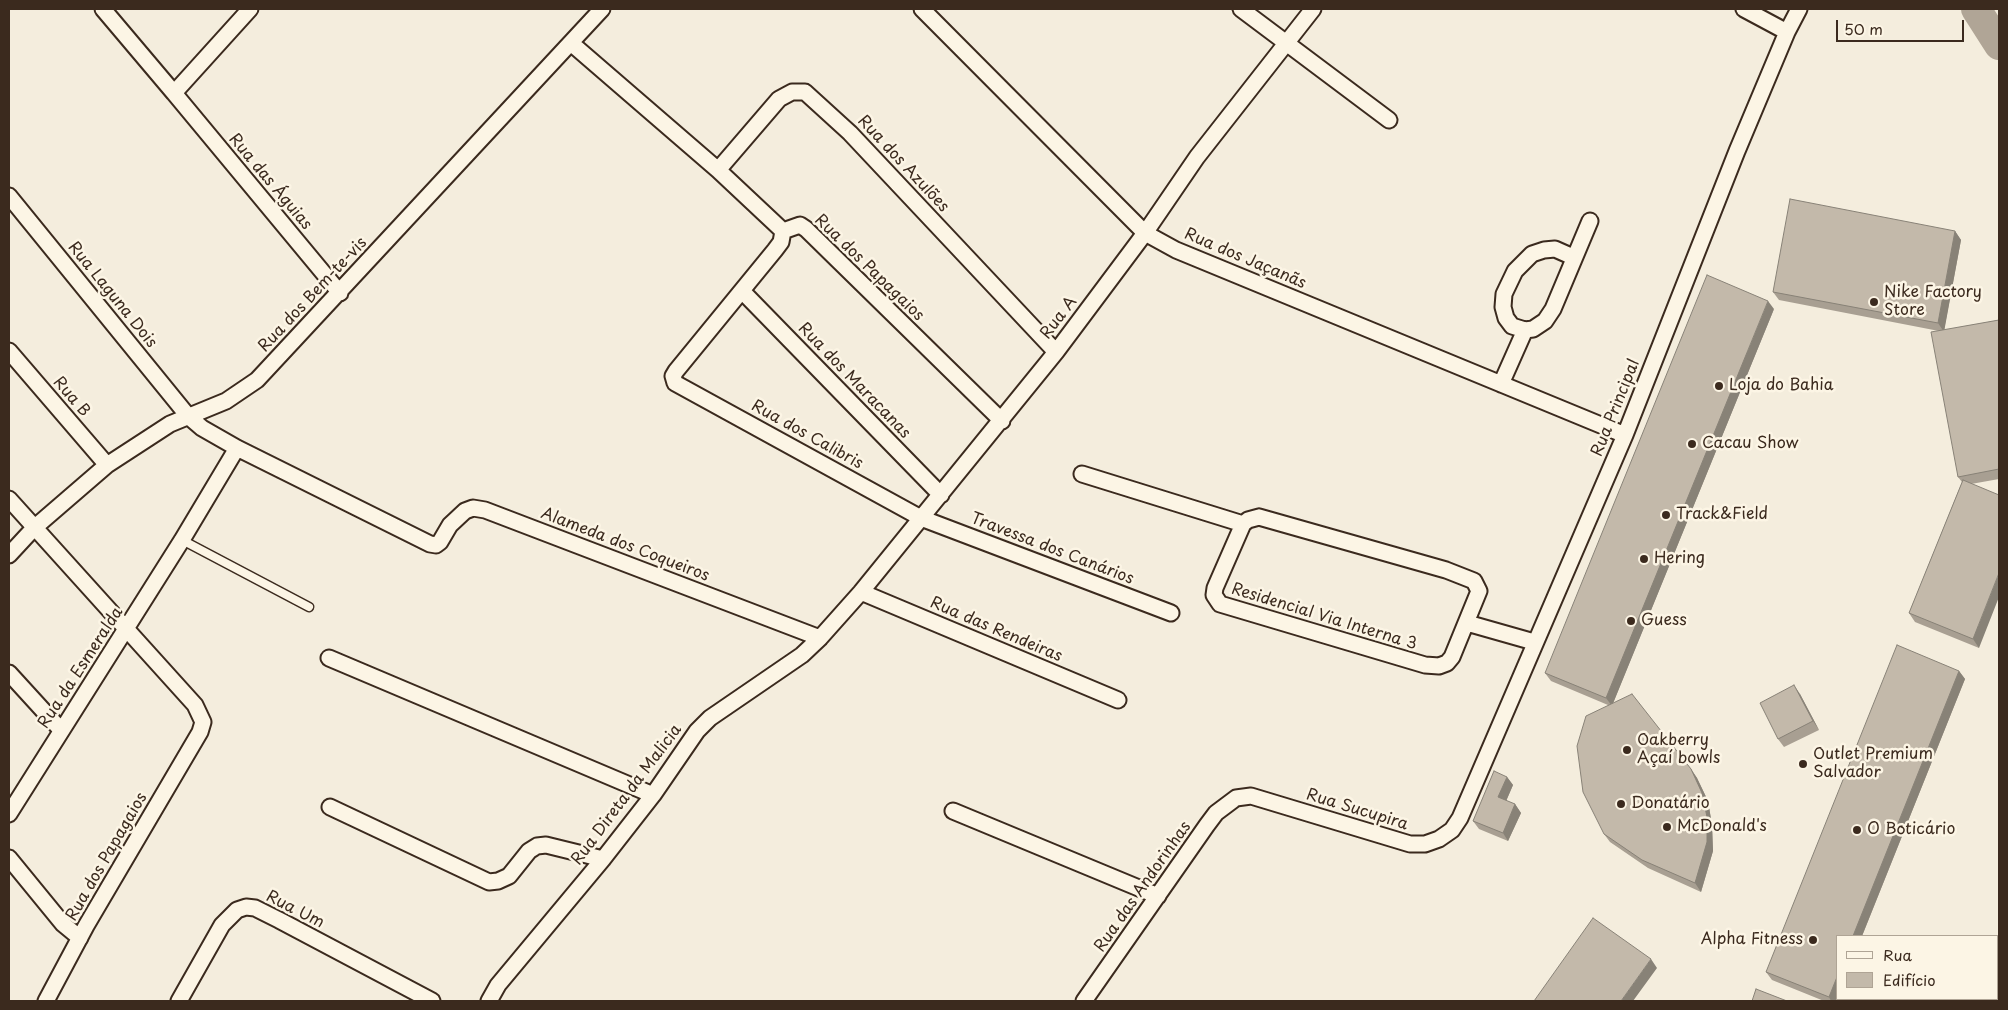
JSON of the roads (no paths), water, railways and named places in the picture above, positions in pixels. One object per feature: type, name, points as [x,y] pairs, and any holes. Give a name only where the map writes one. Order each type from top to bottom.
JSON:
[{"type":"street","name":"Rua das Águias","points":[[103,9],[340,293]]},
{"type":"street","points":[[174,93],[250,9]]},
{"type":"street","name":"Rua dos Bem-te-vis","points":[[9,555],[34,528],[107,465],[170,424],[226,401],[257,380],[340,293],[512,104],[602,9]]},
{"type":"street","name":"Rua dos Jaçanãs","points":[[922,9],[1145,233],[1176,250],[1625,435]]},
{"type":"street","points":[[1241,9],[1389,120]]},
{"type":"street","name":"Rua A","points":[[820,638],[1002,420],[1056,352],[1145,233],[1197,157],[1313,9]]},
{"type":"street","points":[[1744,9],[1787,32]]},
{"type":"street","name":"Rua Principal","points":[[1460,818],[1534,642],[1625,435],[1737,151],[1787,32],[1799,9]]},
{"type":"street","points":[[571,43],[718,170],[783,231],[781,242],[743,292]]},
{"type":"street","name":"Rua dos Azulões","points":[[718,170],[779,99],[792,92],[805,92],[850,133],[1056,352]]},
{"type":"street","name":"Rua Laguna Dois","points":[[9,196],[188,416],[202,428],[237,448],[430,544]]},
{"type":"street","points":[[1573,257],[1555,249],[1544,250],[1532,254],[1515,271],[1504,294],[1503,308],[1506,318],[1512,326],[1525,330],[1545,321],[1553,309],[1566,281],[1573,257],[1590,221]]},
{"type":"street","name":"Rua dos Papagaios","points":[[783,231],[800,225],[806,229],[1002,420]]},
{"type":"street","name":"Rua dos Calibris","points":[[743,292],[676,371],[673,376],[674,383],[921,518]]},
{"type":"street","name":"Rua dos Maracanas","points":[[743,292],[940,494]]},
{"type":"street","points":[[1500,384],[1525,330]]},
{"type":"street","name":"Rua B","points":[[9,351],[107,465]]},
{"type":"street","name":"Rua da Esmeralda","points":[[9,814],[182,540],[237,448]]},
{"type":"street","points":[[1082,474],[1243,524],[1248,520],[1259,517],[1467,577],[1474,580],[1479,591],[1467,623],[1534,642]]},
{"type":"street","points":[[9,499],[126,629]]},
{"type":"street","name":"Alameda dos Coqueiros","points":[[430,544],[436,545],[440,542],[450,525],[465,511],[473,508],[484,510],[820,638]]},
{"type":"street","name":"Travessa dos Canários","points":[[921,518],[1171,613]]},
{"type":"street","name":"Residencial Via Interna 3","points":[[1243,524],[1215,588],[1216,600],[1220,604],[1425,665],[1439,666],[1447,663],[1452,657],[1467,623]]},
{"type":"street","name":"Rua das Rendeiras","points":[[860,592],[1118,700]]},
{"type":"street","name":"Rua dos Papagaios","points":[[46,1001],[80,938],[200,732],[203,722],[195,705],[126,629]]},
{"type":"street","name":"Rua Direta da Malicia","points":[[489,1001],[498,985],[604,859],[653,795],[683,749],[710,718],[802,655],[820,638]]},
{"type":"street","points":[[329,658],[653,795]]},
{"type":"street","points":[[9,673],[61,730]]},
{"type":"street","name":"Rua Sucupira","points":[[1236,798],[1251,796],[1410,844],[1424,844],[1439,839],[1452,830],[1460,818]]},
{"type":"street","name":"Rua das Andorinhas","points":[[1084,1001],[1216,813],[1236,798]]},
{"type":"street","points":[[330,807],[489,882],[498,881],[509,876],[529,850],[537,846],[546,845],[604,859]]},
{"type":"street","points":[[953,811],[1158,896]]},
{"type":"street","points":[[9,858],[63,924],[80,938]]},
{"type":"street","name":"Rua Um","points":[[179,1001],[222,925],[237,910],[246,907],[255,908],[279,920],[432,1001]]},
{"type":"lane","points":[[182,540],[308,607]]},
{"type":"waterway","points":[[1976,9],[1999,45]]},
{"type":"place","name":"Nike Factory Store","points":[[1874,302]]},
{"type":"place","name":"Loja do Bahia","points":[[1719,386]]},
{"type":"place","name":"Cacau Show","points":[[1692,444]]},
{"type":"place","name":"Track&Field","points":[[1666,515]]},
{"type":"place","name":"Hering","points":[[1644,559]]},
{"type":"place","name":"Guess","points":[[1631,621]]},
{"type":"place","name":"Oakberry Açaí bowls","points":[[1627,750]]},
{"type":"place","name":"Outlet Premium Salvador","points":[[1803,764]]},
{"type":"place","name":"Donatário","points":[[1621,804]]},
{"type":"place","name":"McDonald's","points":[[1667,827]]},
{"type":"place","name":"O Boticário","points":[[1857,830]]},
{"type":"place","name":"Alpha Fitness","points":[[1813,940]]}]
